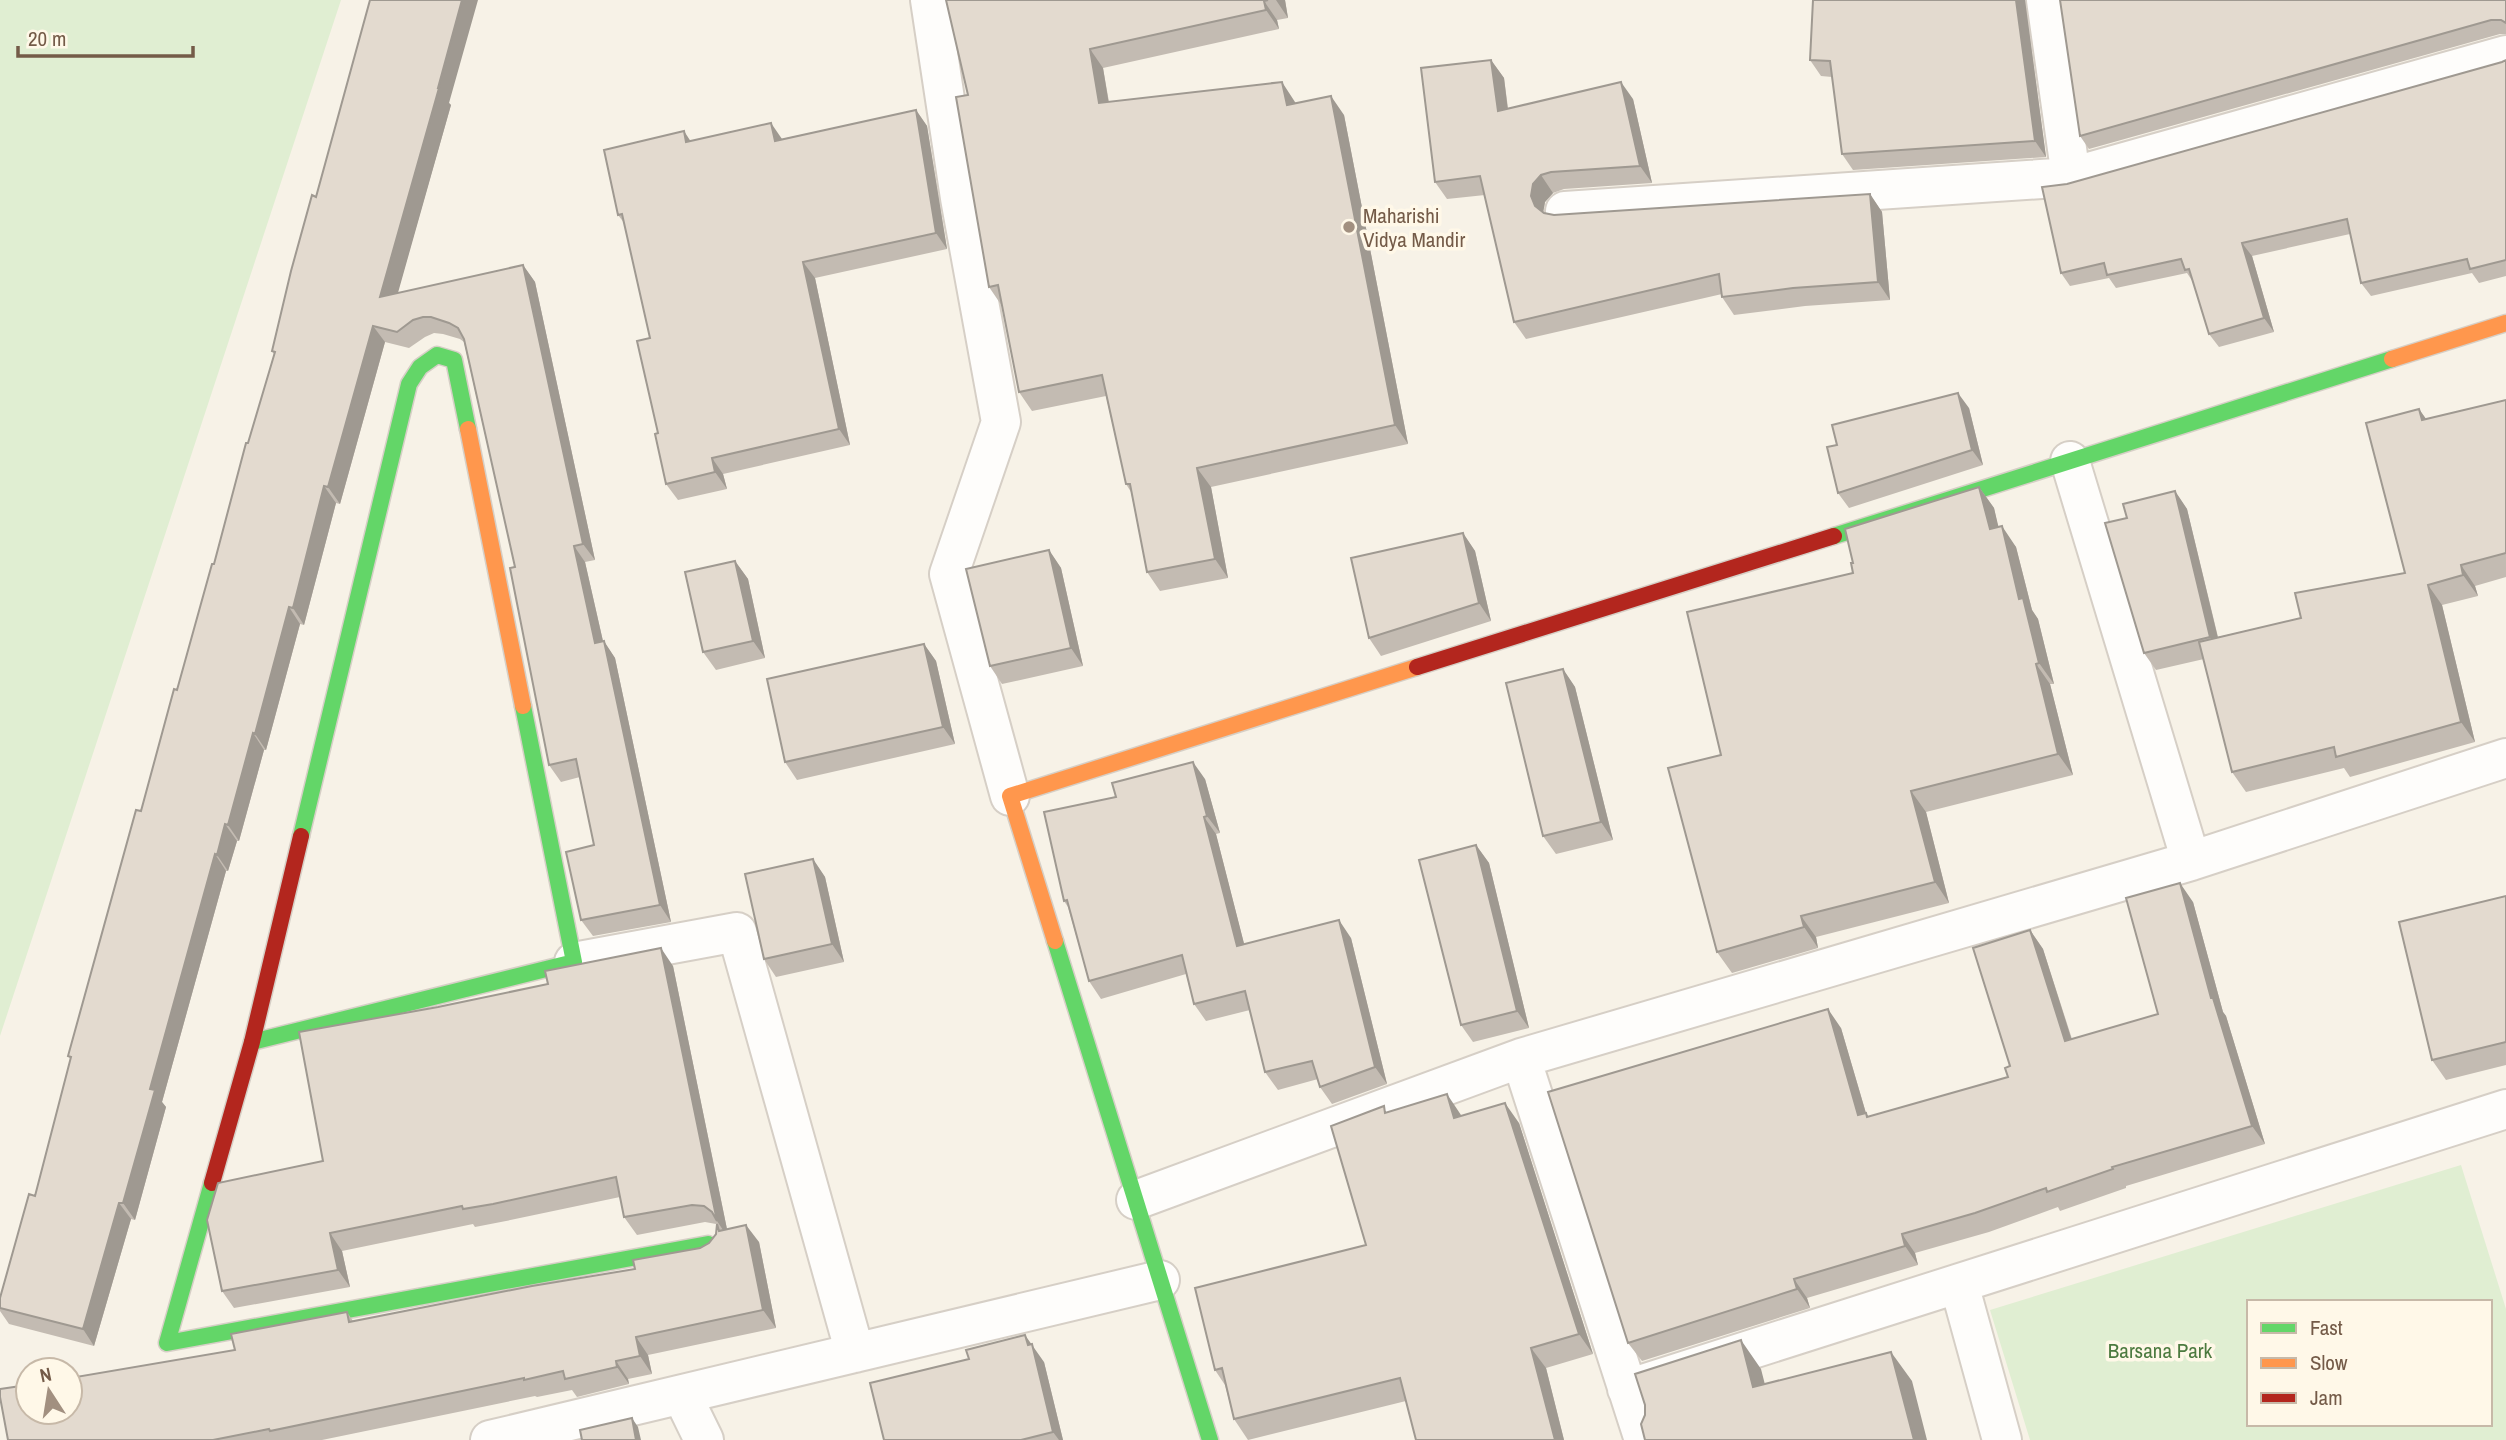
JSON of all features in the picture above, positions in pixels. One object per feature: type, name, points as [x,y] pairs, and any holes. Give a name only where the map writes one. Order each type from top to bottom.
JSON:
[{"type":"street","points":[[930,0],[960,198],[1001,422],[949,574],[1010,796],[1210,1440]]},
{"type":"street","points":[[2046,0],[2071,177]]},
{"type":"street","points":[[1565,211],[2071,177],[2506,55]]},
{"type":"street","points":[[1010,796],[2506,323]]},
{"type":"street","points":[[574,962],[454,360],[437,355],[420,367],[409,384],[252,1042],[167,1343],[708,1244]]},
{"type":"street","points":[[2070,461],[2191,861]]},
{"type":"street","points":[[1136,1200],[1521,1058],[2191,861],[2506,758]]},
{"type":"street","points":[[252,1042],[574,962],[737,932],[855,1353]]},
{"type":"street","points":[[1521,1058],[1644,1440]]},
{"type":"street","points":[[1627,1389],[2506,1109]]},
{"type":"street","points":[[490,1440],[1160,1280]]},
{"type":"street","points":[[1959,1283],[2002,1440]]},
{"type":"street","points":[[681,1395],[704,1440]]},
{"type":"green space","points":[[0,0],[341,0],[0,1036]]},
{"type":"green space","name":"Barsana Park","points":[[2461,1165],[2506,1309],[2506,1440],[2030,1440],[1990,1310]]},
{"type":"building","points":[[370,0],[462,0],[380,297],[523,265],[583,544],[574,546],[595,643],[604,641],[660,905],[581,920],[566,852],[594,845],[576,759],[549,765],[510,568],[515,567],[464,339],[458,328],[431,317],[413,320],[397,332],[373,326],[328,487],[324,486],[293,608],[289,607],[228,825],[225,824],[217,855],[215,854],[150,1089],[155,1090],[83,1329],[0,1308],[0,1298],[29,1194],[35,1196],[71,1057],[68,1056],[136,810],[141,811],[174,689],[177,690],[214,564],[246,443],[275,352],[272,351],[312,195],[316,197]]},
{"type":"building","points":[[946,0],[1268,0],[1264,1],[1266,10],[1090,49],[1099,103],[1282,82],[1287,105],[1331,96],[1395,425],[1197,468],[1215,559],[1147,572],[1130,484],[1126,484],[1102,375],[1019,392],[998,285],[989,287],[956,97],[968,95]]},
{"type":"building","points":[[1813,0],[2016,0],[2035,141],[1842,154],[1830,61],[1810,60]]},
{"type":"building","points":[[2060,0],[2506,0],[2506,23],[2491,20],[2080,136]]},
{"type":"building","points":[[1491,60],[1498,111],[1621,82],[1640,166],[1541,175],[1533,184],[1531,196],[1535,206],[1544,213],[1554,215],[1870,194],[1878,282],[1793,288],[1722,297],[1719,274],[1514,322],[1480,176],[1435,182],[1421,68]]},
{"type":"building","points":[[2506,60],[2506,260],[2470,269],[2467,259],[2361,283],[2347,219],[2242,243],[2264,318],[2209,334],[2189,269],[2185,270],[2181,259],[2107,275],[2104,263],[2061,273],[2042,187],[2067,184]]},
{"type":"building","points":[[916,110],[936,233],[803,262],[839,429],[712,458],[715,472],[666,484],[655,434],[658,433],[637,341],[650,338],[622,214],[618,215],[604,150],[684,131],[686,142],[771,123],[775,141]]},
{"type":"building","points":[[1958,393],[1972,450],[1838,493],[1827,447],[1837,445],[1832,425]]},
{"type":"building","points":[[2506,400],[2506,553],[2461,565],[2463,575],[2428,585],[2461,722],[2336,757],[2334,747],[2232,772],[2199,642],[2301,618],[2295,593],[2405,573],[2366,423],[2419,409],[2422,420]]},
{"type":"building","points":[[1979,487],[1990,529],[2002,526],[2019,599],[2023,598],[2039,663],[2036,664],[2058,754],[1911,791],[1935,882],[1801,916],[1804,927],[1717,952],[1668,768],[1721,755],[1687,612],[1853,573],[1845,529]]},
{"type":"building","points":[[2175,491],[2210,637],[2144,653],[2105,523],[2127,518],[2123,504]]},
{"type":"building","points":[[1463,533],[1479,603],[1369,638],[1351,558]]},
{"type":"building","points":[[1049,550],[1071,648],[990,666],[966,569]]},
{"type":"building","points":[[735,561],[753,641],[703,652],[685,572]]},
{"type":"building","points":[[924,644],[943,727],[785,762],[767,679]]},
{"type":"building","points":[[1563,669],[1601,822],[1543,836],[1506,683]]},
{"type":"building","points":[[1193,762],[1237,946],[1339,920],[1375,1067],[1320,1087],[1312,1061],[1265,1072],[1245,991],[1194,1004],[1182,955],[1089,981],[1067,900],[1064,901],[1044,812],[1116,797],[1112,783]]},
{"type":"building","points":[[1476,845],[1517,1011],[1461,1025],[1419,860]]},
{"type":"building","points":[[813,859],[832,944],[764,959],[745,874]]},
{"type":"building","points":[[2180,883],[2211,998],[2252,1126],[2112,1167],[2113,1169],[2047,1192],[2046,1188],[1975,1213],[1902,1234],[1905,1246],[1794,1279],[1797,1289],[1628,1343],[1548,1092],[1828,1009],[1858,1115],[1866,1113],[1867,1117],[2008,1077],[2005,1068],[2010,1066],[1973,948],[2030,930],[2065,1041],[2158,1014],[2126,898]]},
{"type":"building","points":[[2506,896],[2506,1042],[2432,1060],[2399,922]]},
{"type":"building","points":[[661,948],[717,1221],[712,1212],[704,1206],[692,1205],[624,1217],[616,1177],[493,1204],[463,1209],[462,1206],[330,1233],[338,1270],[222,1291],[207,1220],[218,1183],[323,1161],[299,1032],[548,984],[545,971]]},
{"type":"building","points":[[1447,1094],[1454,1118],[1505,1103],[1579,1334],[1531,1348],[1555,1440],[1416,1440],[1400,1378],[1234,1419],[1222,1368],[1215,1370],[1195,1288],[1366,1245],[1331,1126],[1384,1106],[1385,1113]]},
{"type":"building","points":[[717,1224],[719,1231],[746,1225],[763,1310],[636,1337],[640,1356],[616,1361],[617,1367],[565,1379],[563,1371],[524,1378],[270,1431],[269,1429],[213,1440],[8,1440],[0,1389],[14,1387],[14,1426],[84,1426],[84,1376],[235,1350],[231,1334],[347,1312],[349,1322],[635,1269],[633,1260],[700,1248],[709,1243],[716,1234]]},
{"type":"building","points":[[1025,1335],[1028,1345],[1032,1344],[1053,1432],[1021,1440],[884,1440],[870,1383],[969,1359],[966,1350]]},
{"type":"building","points":[[1741,1340],[1753,1387],[1891,1352],[1914,1440],[1645,1440],[1641,1424],[1645,1405],[1635,1374]]},
{"type":"building","points":[[632,1418],[636,1440],[582,1440],[580,1430]]},
{"type":"traffic: fast","points":[[301,836],[409,384],[420,367],[437,355],[454,360],[468,429]]},
{"type":"traffic: fast","points":[[1834,536],[2392,359]]},
{"type":"traffic: fast","points":[[252,1042],[574,962],[523,706]]},
{"type":"traffic: fast","points":[[1055,941],[1210,1440]]},
{"type":"traffic: fast","points":[[212,1183],[167,1343],[708,1244]]},
{"type":"traffic: slow","points":[[2392,359],[2506,323]]},
{"type":"traffic: slow","points":[[468,429],[523,706]]},
{"type":"traffic: slow","points":[[1055,941],[1010,796],[1417,667]]},
{"type":"traffic: jam","points":[[1417,667],[1834,536]]},
{"type":"traffic: jam","points":[[212,1183],[252,1042],[301,836]]},
{"type":"place","name":"Maharishi Vidya Mandir","points":[[1349,227]]}]
